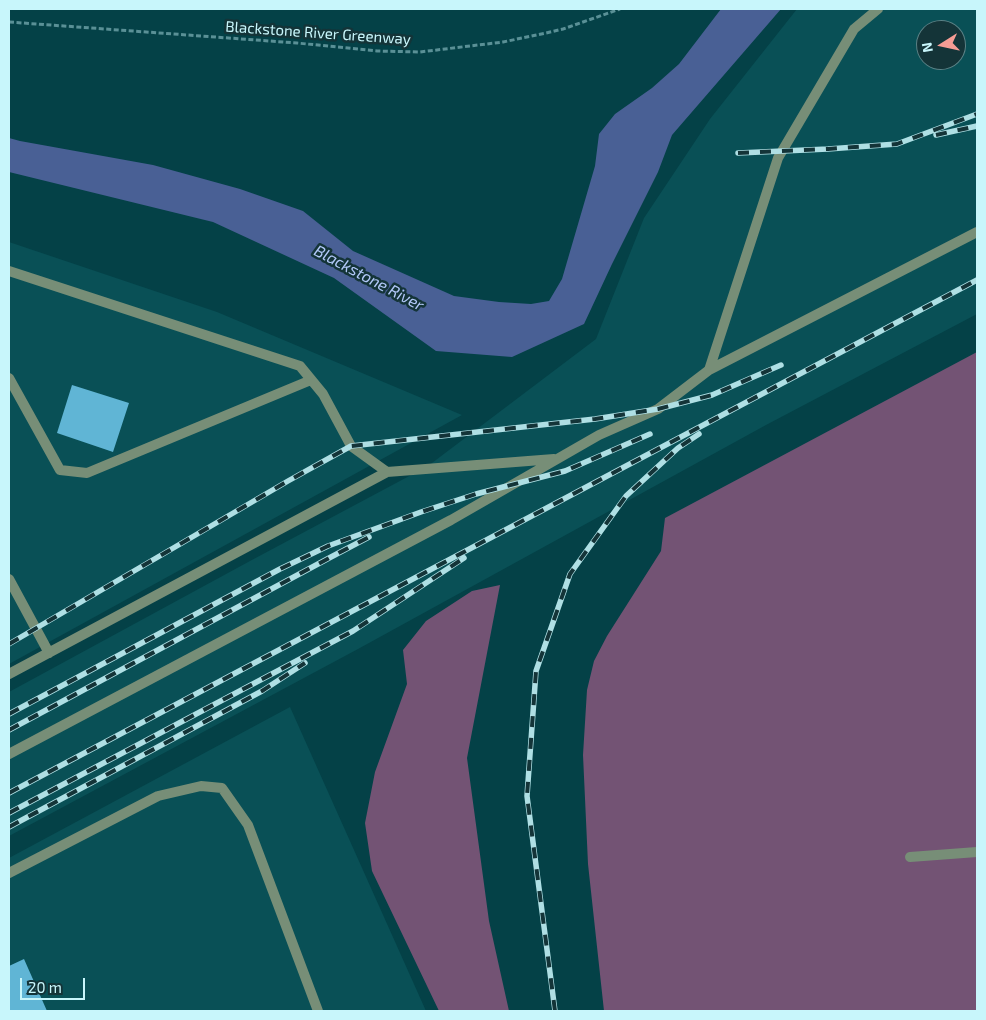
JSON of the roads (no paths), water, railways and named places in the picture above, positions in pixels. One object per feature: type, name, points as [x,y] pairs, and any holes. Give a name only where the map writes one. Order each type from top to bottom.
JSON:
[{"type":"lane","points":[[709,370],[778,158],[854,28],[878,9]]},
{"type":"lane","points":[[9,754],[451,520],[599,435],[658,409],[709,370],[977,232]]},
{"type":"lane","points":[[9,271],[300,366],[323,394],[350,446],[387,472]]},
{"type":"lane","points":[[9,378],[60,470],[86,473],[311,380]]},
{"type":"lane","points":[[9,674],[387,472],[557,459]]},
{"type":"lane","points":[[9,579],[49,653]]},
{"type":"lane","points":[[9,872],[158,796],[201,786],[222,788],[248,825],[318,1011]]},
{"type":"lane","points":[[910,857],[977,852]]},
{"type":"water","name":"Blackstone River","points":[[721,9],[781,9],[672,135],[658,172],[584,324],[512,357],[436,351],[334,278],[213,222],[9,172],[9,138],[153,165],[240,189],[303,211],[353,251],[454,296],[531,304],[549,301],[562,279],[595,166],[599,134],[615,114],[652,88],[679,64]]},
{"type":"railway","points":[[738,153],[897,144],[977,114]]},
{"type":"railway","points":[[936,135],[977,126]]},
{"type":"railway","points":[[9,793],[977,280]]},
{"type":"railway","points":[[9,644],[351,446],[595,419],[658,409],[712,395],[781,365]]},
{"type":"railway","points":[[9,714],[280,569],[328,546],[476,494],[565,471],[650,434]]},
{"type":"railway","points":[[555,1011],[527,796],[536,671],[570,574],[626,496],[678,448],[699,434]]},
{"type":"railway","points":[[9,730],[369,537]]},
{"type":"railway","points":[[9,813],[353,631],[464,558]]},
{"type":"railway","points":[[9,827],[262,691],[305,663]]}]
